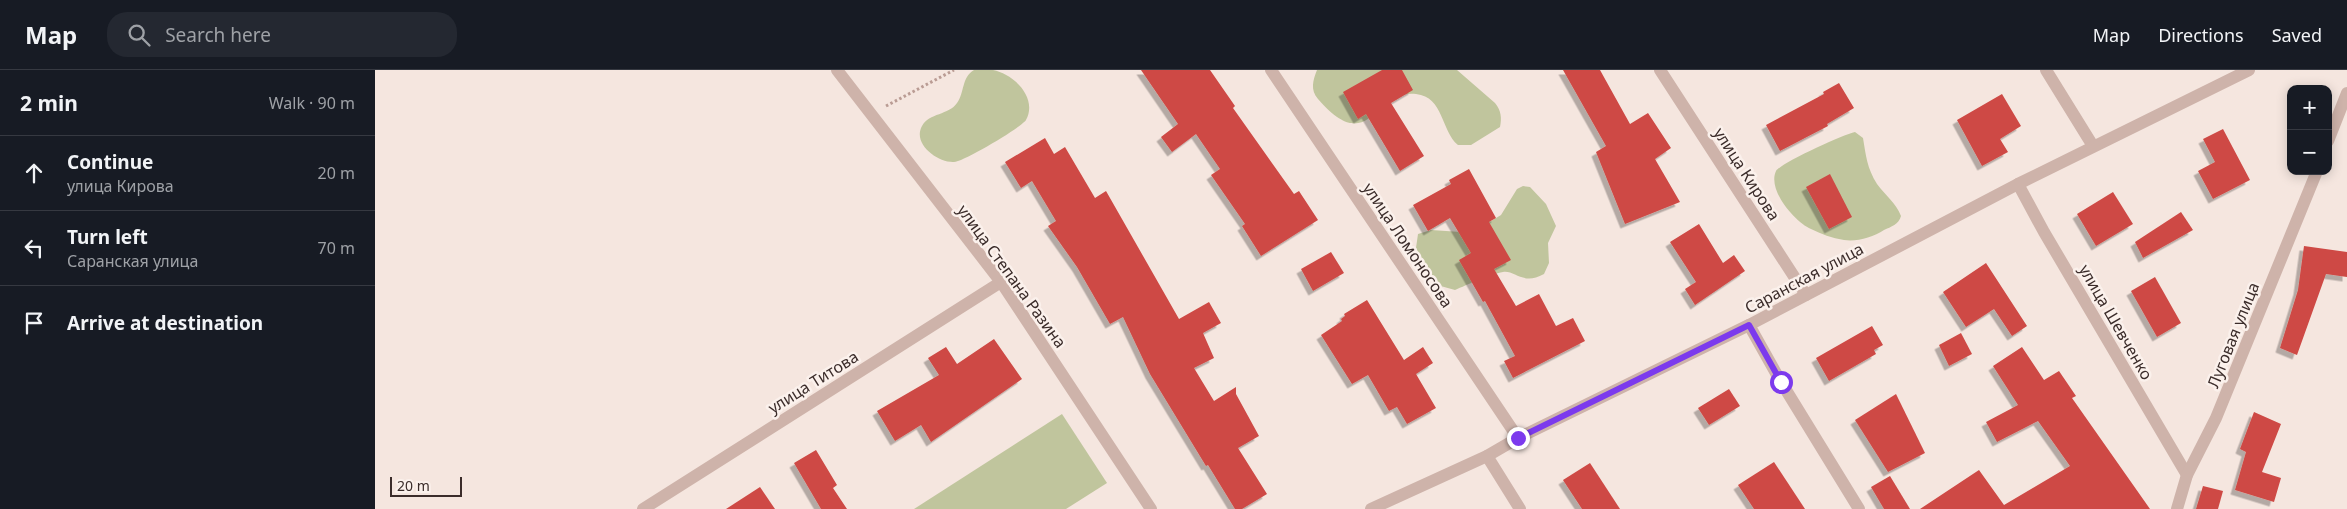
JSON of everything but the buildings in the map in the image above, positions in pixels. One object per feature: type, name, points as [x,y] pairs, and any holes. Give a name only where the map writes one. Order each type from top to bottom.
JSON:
[{"type":"street","name":"улица Степана Разина","points":[[837,70],[1001,282],[1151,509]]},
{"type":"street","name":"улица Ломоносова","points":[[1271,70],[1518,438]]},
{"type":"street","name":"улица Кирова","points":[[1660,70],[1806,295]]},
{"type":"street","points":[[2046,70],[2093,146]]},
{"type":"street","name":"Саранская улица","points":[[1371,509],[1487,456],[1518,438],[1749,325],[2018,184],[2249,70]]},
{"type":"street","points":[[2332,132],[2347,93]]},
{"type":"street","name":"Луговая улица","points":[[2177,509],[2187,475],[2216,418],[2315,175]]},
{"type":"street","name":"улица Шевченко","points":[[2018,184],[2044,232],[2187,475]]},
{"type":"street","name":"улица Титова","points":[[643,509],[1001,282]]},
{"type":"street","points":[[1749,325],[1781,382],[1859,509]]},
{"type":"street","points":[[1487,456],[1519,509]]},
{"type":"path","points":[[871,114],[954,70]]},
{"type":"green space","points":[[974,70],[993,70],[1009,76],[1022,88],[1029,103],[1029,112],[1022,124],[980,151],[954,162],[941,159],[934,156],[924,146],[920,133],[922,126],[929,119],[949,110],[957,103],[967,77]]},
{"type":"green space","points":[[1317,70],[1457,70],[1499,108],[1501,114],[1500,127],[1471,145],[1458,145],[1452,139],[1432,101],[1425,96],[1416,94],[1402,95],[1390,101],[1371,117],[1361,122],[1349,123],[1335,116],[1315,96],[1313,85]]},
{"type":"green space","points":[[1855,132],[1863,138],[1867,162],[1877,184],[1901,216],[1894,225],[1875,235],[1859,240],[1844,240],[1819,233],[1798,220],[1779,196],[1774,179],[1776,171],[1780,167],[1800,156]]},
{"type":"green space","points":[[1523,186],[1530,187],[1546,204],[1556,226],[1548,243],[1549,263],[1544,274],[1525,278],[1503,272],[1485,277],[1455,290],[1437,285],[1416,248],[1418,234],[1431,230],[1461,232],[1486,224],[1501,215],[1517,189]]},
{"type":"green space","points":[[1062,414],[1107,483],[1066,509],[914,509]]},
{"type":"route","points":[[1518,438],[1749,325],[1781,382]]}]
